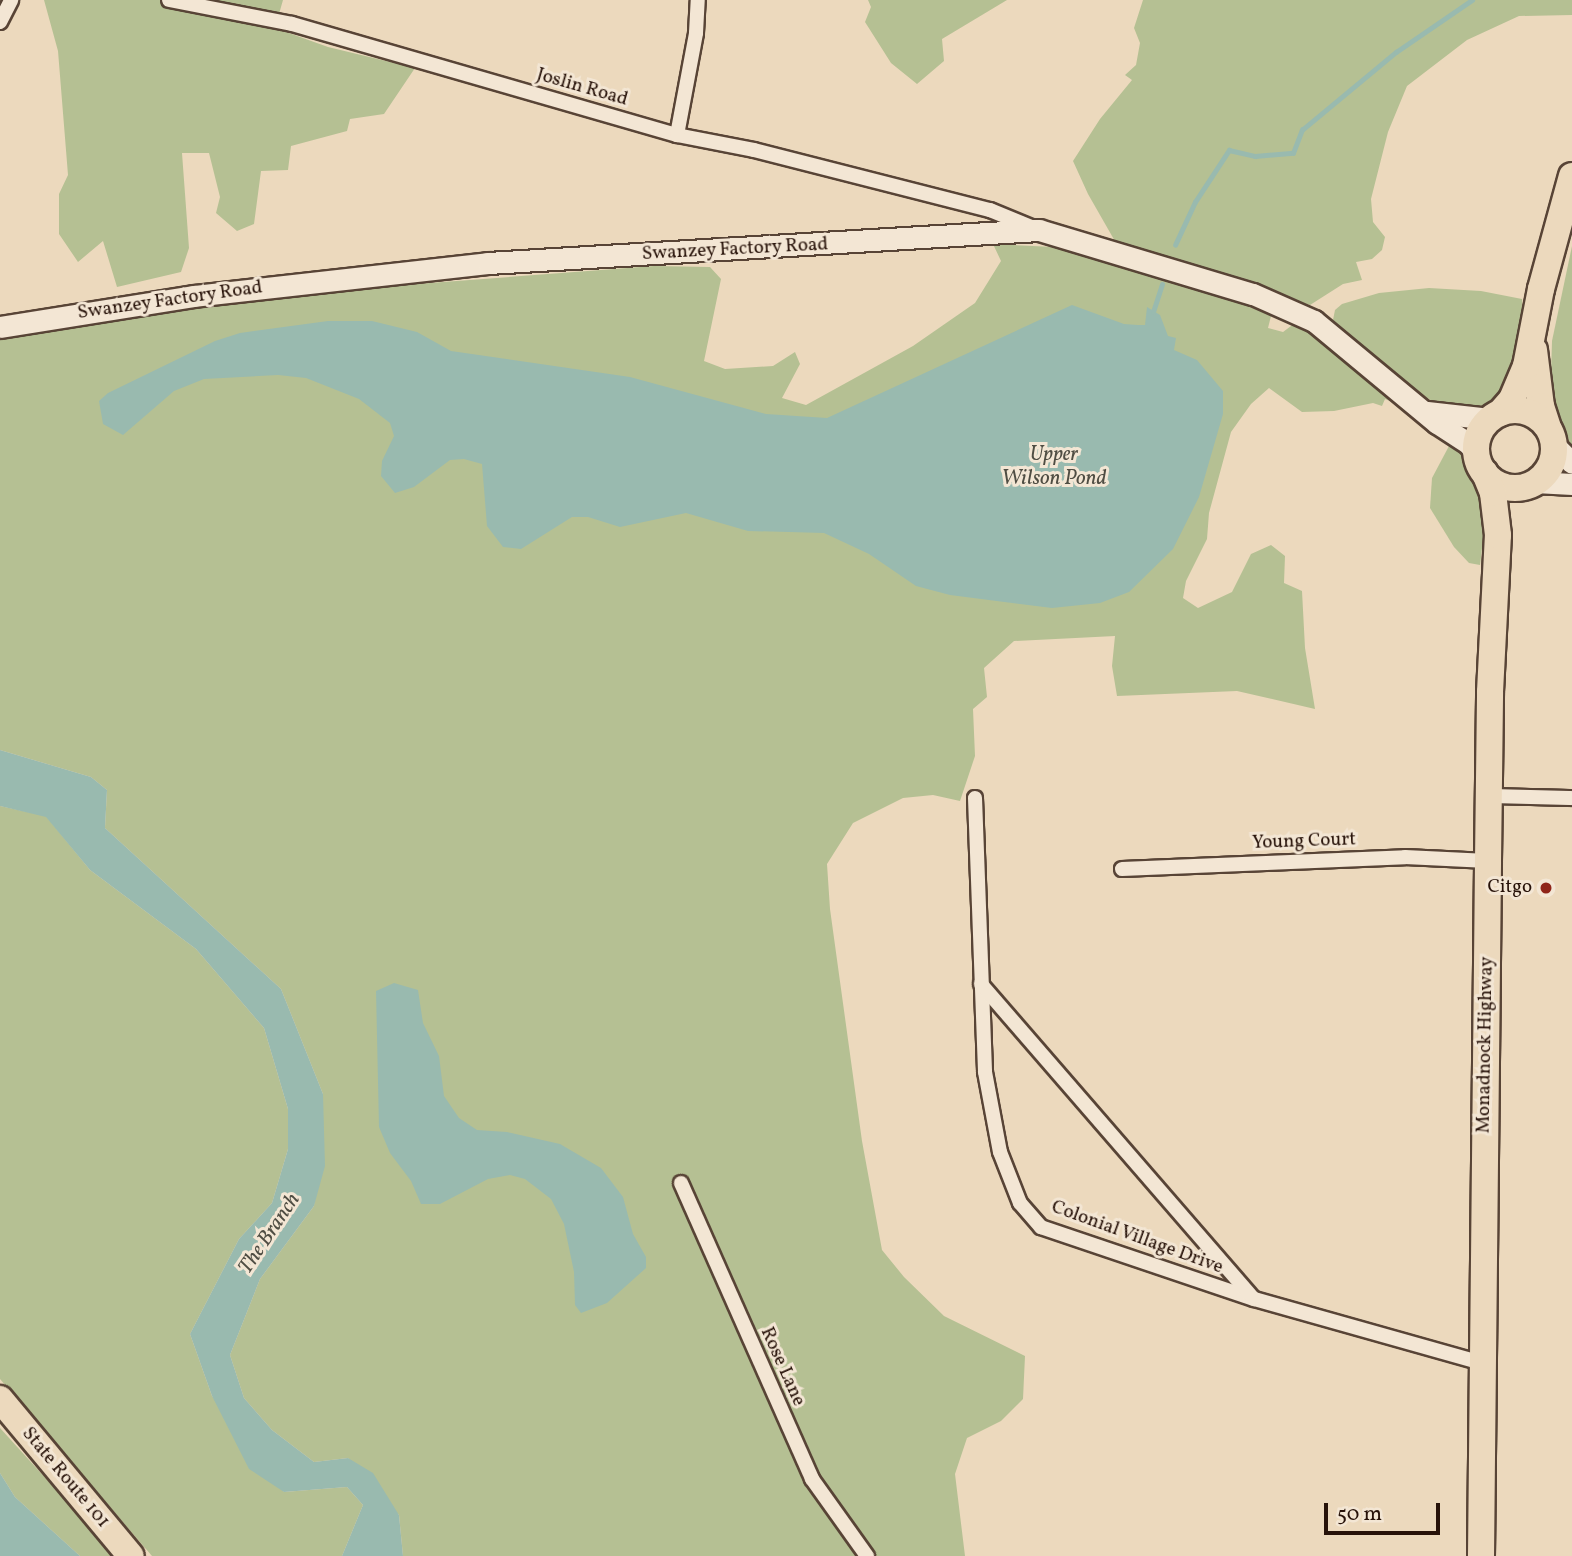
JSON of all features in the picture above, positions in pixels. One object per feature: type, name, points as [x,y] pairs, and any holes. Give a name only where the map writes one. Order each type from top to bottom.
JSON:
[{"type":"highway","points":[[1533,342],[1541,407],[1558,445],[1552,464],[1535,482],[1513,488],[1493,481],[1481,463],[1479,433],[1512,399],[1533,342],[1541,289],[1572,176]]},
{"type":"highway","points":[[1495,416],[1516,410],[1529,412],[1558,445]]},
{"type":"highway","name":"Monadnock Highway","points":[[1481,463],[1493,493],[1498,535],[1489,796],[1481,1556]]},
{"type":"highway","name":"Monadnock Highway","points":[[1498,535],[1516,500],[1535,482]]},
{"type":"highway","name":"State Route 101","points":[[0,1399],[131,1556]]},
{"type":"street","points":[[0,22],[11,0]]},
{"type":"street","name":"Joslin Road","points":[[169,0],[292,24],[677,135],[754,150],[987,209],[1039,230]]},
{"type":"street","points":[[677,135],[696,33],[698,0]]},
{"type":"street","points":[[981,231],[987,209]]},
{"type":"street","name":"Swanzey Factory Road","points":[[0,327],[194,296],[488,263],[890,241],[981,231],[1039,230],[1253,294],[1314,321],[1425,412],[1469,444],[1481,463]]},
{"type":"street","points":[[1425,412],[1495,416]]},
{"type":"street","points":[[1535,482],[1572,484]]},
{"type":"street","points":[[1489,796],[1572,799]]},
{"type":"street","name":"Colonial Village Drive","points":[[975,798],[985,1072],[1000,1152],[1020,1203],[1041,1227],[1254,1300],[1482,1363]]},
{"type":"street","name":"Young Court","points":[[1122,869],[1405,857],[1488,861]]},
{"type":"street","points":[[981,984],[1254,1300]]},
{"type":"street","name":"Rose Lane","points":[[681,1183],[812,1479],[867,1556]]},
{"type":"green space","points":[[44,0],[283,0],[275,28],[328,47],[415,68],[384,114],[350,119],[347,131],[291,146],[288,170],[261,171],[254,224],[237,231],[216,213],[220,197],[209,153],[182,153],[189,248],[181,272],[117,287],[103,241],[78,262],[59,234],[59,194],[68,175],[58,51]]},
{"type":"green space","points":[[868,0],[1007,0],[942,39],[944,61],[917,84],[891,63],[865,22],[871,7]]},
{"type":"green space","points":[[1143,0],[1572,0],[1572,15],[1519,16],[1467,40],[1407,86],[1388,132],[1371,199],[1373,222],[1385,237],[1382,250],[1372,259],[1356,262],[1362,280],[1343,284],[1310,305],[1116,243],[1088,194],[1073,161],[1100,119],[1132,80],[1125,75],[1136,65],[1140,43],[1134,28]]},
{"type":"green space","points":[[993,244],[1054,247],[1086,253],[1272,312],[1268,328],[1283,332],[1295,323],[1315,333],[1395,403],[1385,399],[1382,406],[1373,403],[1334,411],[1302,412],[1269,388],[1251,404],[1231,432],[1209,513],[1207,539],[1186,581],[1183,598],[1198,608],[1232,592],[1251,554],[1271,545],[1285,556],[1284,583],[1302,591],[1305,648],[1315,709],[1237,691],[1117,696],[1112,666],[1115,636],[1014,641],[984,668],[987,697],[973,709],[975,756],[960,801],[933,795],[903,798],[853,823],[827,864],[830,909],[862,1141],[882,1250],[904,1277],[944,1316],[1025,1356],[1023,1399],[1001,1421],[967,1438],[955,1474],[965,1556],[403,1556],[399,1515],[348,1458],[314,1462],[272,1430],[244,1398],[230,1355],[260,1279],[314,1206],[323,1094],[281,989],[105,828],[107,790],[91,777],[0,750],[0,338],[212,304],[403,285],[654,266],[710,267],[721,279],[704,361],[725,369],[773,366],[795,352],[800,364],[782,398],[806,405],[913,346],[975,303],[1001,261]]},
{"type":"green space","points":[[1572,246],[1572,449],[1553,398],[1551,374],[1552,341]]},
{"type":"green space","points":[[1429,288],[1481,291],[1522,299],[1523,316],[1514,381],[1488,411],[1452,410],[1432,401],[1402,381],[1333,320],[1335,310],[1342,304],[1379,293]]},
{"type":"green space","points":[[1457,445],[1482,483],[1486,516],[1480,565],[1469,563],[1454,547],[1430,508],[1432,478],[1449,446]]},
{"type":"green space","points":[[0,806],[46,816],[90,870],[196,949],[264,1028],[288,1109],[288,1149],[272,1203],[239,1239],[190,1334],[212,1396],[284,1492],[347,1487],[363,1505],[342,1556],[152,1556],[0,1379]]},
{"type":"green space","points":[[0,1428],[112,1556],[80,1556],[15,1497],[0,1473]]},
{"type":"water","name":"Upper Wilson Pond","points":[[1072,305],[1124,324],[1145,325],[1147,307],[1160,315],[1168,336],[1176,338],[1174,350],[1197,360],[1223,391],[1223,414],[1199,497],[1173,549],[1129,592],[1100,603],[1052,608],[950,595],[916,586],[869,554],[824,533],[748,531],[686,513],[620,527],[588,517],[572,517],[521,549],[503,547],[487,526],[482,464],[464,459],[450,460],[414,487],[395,493],[381,476],[382,461],[394,436],[390,423],[359,399],[306,378],[278,375],[204,379],[174,391],[123,435],[103,424],[99,401],[108,393],[215,341],[240,333],[328,321],[372,321],[417,332],[451,351],[630,377],[766,414],[827,418]]},
{"type":"water","name":"The Branch","points":[[0,750],[91,777],[107,790],[105,828],[281,989],[323,1094],[325,1166],[314,1206],[260,1279],[230,1355],[244,1398],[272,1430],[314,1462],[348,1458],[373,1473],[399,1515],[403,1556],[342,1556],[363,1505],[347,1487],[284,1492],[249,1469],[212,1396],[190,1334],[239,1239],[272,1203],[288,1149],[288,1109],[264,1028],[196,949],[90,870],[46,817],[0,806]]},
{"type":"water","points":[[394,983],[418,990],[423,1023],[439,1056],[444,1096],[459,1118],[477,1130],[507,1132],[560,1144],[601,1168],[623,1197],[633,1234],[646,1257],[646,1268],[607,1303],[581,1313],[575,1305],[574,1272],[564,1224],[551,1199],[525,1179],[510,1175],[488,1179],[440,1204],[421,1204],[411,1181],[390,1153],[379,1127],[376,991]]},
{"type":"water","points":[[0,1473],[15,1497],[80,1556],[0,1556]]},
{"type":"waterway","points":[[1175,245],[1195,202],[1229,150],[1255,156],[1293,153],[1302,130],[1396,52],[1472,0]]},
{"type":"waterway","points":[[1153,312],[1162,284]]},
{"type":"place","name":"Citgo","points":[[1546,888]]}]
